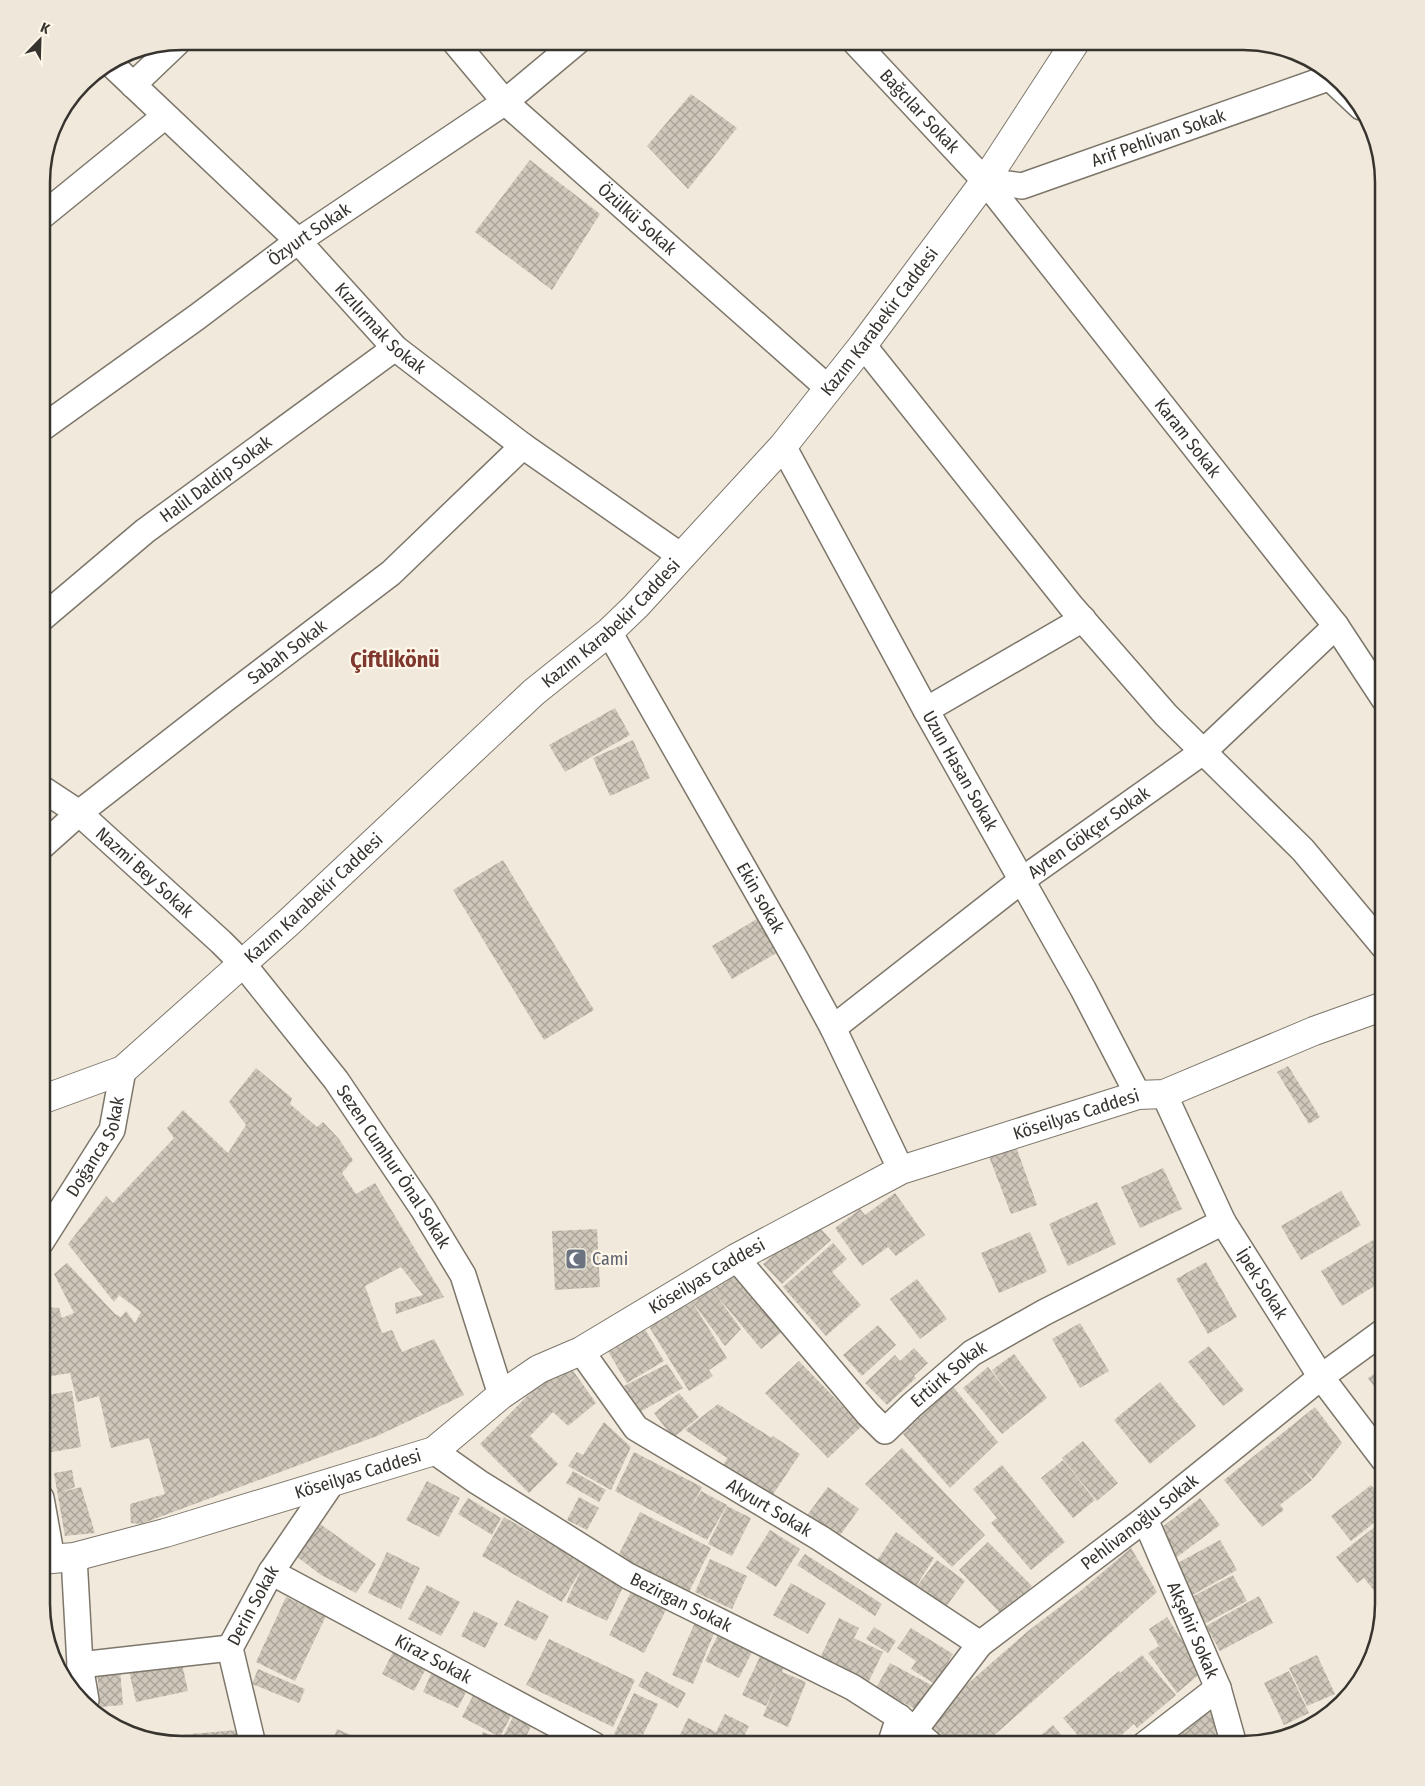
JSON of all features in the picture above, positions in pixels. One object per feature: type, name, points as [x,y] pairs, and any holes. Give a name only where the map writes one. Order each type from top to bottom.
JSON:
[{"type":"street","name":"Özülkü Sokak","points":[[462,50],[505,102],[828,388]]},
{"type":"street","name":"Özyurt Sokak","points":[[50,422],[197,317],[298,241],[505,102],[567,50]]},
{"type":"street","name":"Bağcılar Sokak","points":[[862,50],[985,181]]},
{"type":"street","name":"Kazım Karabekir Caddesi","points":[[50,1097],[123,1070],[243,964],[534,692],[609,632],[636,606],[782,446],[863,345],[985,181],[1071,50]]},
{"type":"street","points":[[133,85],[169,51]]},
{"type":"street","name":"Kızılırmak Sokak","points":[[116,68],[298,241],[396,348],[523,446],[681,556]]},
{"type":"street","name":"Arif Pehlivan Sokak","points":[[985,181],[1022,186],[1325,79]]},
{"type":"street","points":[[50,209],[165,116]]},
{"type":"street","name":"Karam Sokak","points":[[985,181],[1336,626],[1375,685]]},
{"type":"street","points":[[863,345],[1083,619],[1166,716],[1204,751],[1303,850],[1375,936]]},
{"type":"street","name":"Halil Daldip Sokak","points":[[50,612],[145,531],[396,348]]},
{"type":"street","name":"Sabah Sokak","points":[[50,839],[79,813],[391,573],[523,446]]},
{"type":"street","name":"Uzun Hasan Sokak","points":[[782,446],[926,710],[1083,989],[1151,1094]]},
{"type":"street","points":[[926,710],[1083,619]]},
{"type":"street","name":"Ayten Gökçer Sokak","points":[[833,1028],[1022,880],[1204,751],[1336,626]]},
{"type":"street","name":"Ekin sokak","points":[[609,632],[792,951],[833,1028],[902,1170]]},
{"type":"street","name":"Nazmi Bey Sokak","points":[[50,794],[79,813],[243,964]]},
{"type":"street","name":"Sezen Cumhur Önal Sokak","points":[[243,964],[336,1080],[428,1217],[463,1275],[501,1395]]},
{"type":"street","name":"Köseilyas Caddesi","points":[[56,1559],[164,1533],[434,1451],[501,1395],[539,1370],[581,1351],[736,1258],[902,1170],[1151,1094],[1375,1009]]},
{"type":"street","name":"Doğanca Sokak","points":[[50,1228],[112,1130],[123,1070]]},
{"type":"street","name":"İpek Sokak","points":[[1151,1094],[1223,1222],[1321,1377],[1375,1448]]},
{"type":"street","name":"Ertürk Sokak","points":[[736,1258],[885,1431],[972,1353],[1045,1312],[1223,1222]]},
{"type":"street","name":"Pehlivanoğlu Sokak","points":[[915,1731],[980,1644],[1145,1519],[1321,1377],[1375,1338]]},
{"type":"street","name":"Akyurt Sokak","points":[[581,1351],[636,1428],[820,1538],[980,1644]]},
{"type":"street","name":"Bezirgan Sokak","points":[[434,1451],[478,1482],[628,1576],[852,1687],[915,1731]]},
{"type":"street","name":"Derin Sokak","points":[[251,1736],[230,1648],[271,1572],[333,1481]]},
{"type":"street","name":"Akşehir Sokak","points":[[1145,1519],[1218,1688],[1231,1736]]},
{"type":"street","points":[[50,1535],[85,1693]]},
{"type":"street","name":"Kiraz Sokak","points":[[271,1572],[577,1736]]},
{"type":"street","points":[[80,1665],[230,1648]]},
{"type":"street","points":[[1156,1736],[1218,1688]]},
{"type":"building","points":[[691,94],[737,128],[688,189],[647,146]]},
{"type":"building","points":[[530,160],[600,214],[552,290],[475,232]]},
{"type":"building","points":[[615,708],[630,735],[565,772],[549,745]]},
{"type":"building","points":[[633,740],[650,778],[610,796],[593,758]]},
{"type":"building","points":[[503,860],[594,1010],[544,1040],[453,890]]},
{"type":"building","points":[[760,917],[780,951],[732,979],[712,946]]},
{"type":"building","points":[[1288,1066],[1320,1117],[1309,1124],[1277,1072]]},
{"type":"building","points":[[256,1068],[292,1098],[290,1104],[317,1127],[323,1122],[339,1139],[353,1160],[342,1173],[356,1194],[375,1183],[444,1297],[396,1314],[395,1303],[423,1295],[401,1267],[365,1286],[382,1333],[392,1330],[402,1352],[434,1339],[464,1395],[377,1436],[141,1524],[131,1523],[130,1504],[165,1494],[149,1438],[111,1448],[99,1396],[77,1402],[70,1373],[50,1376],[50,1308],[59,1308],[62,1318],[74,1313],[54,1274],[67,1263],[115,1314],[121,1317],[126,1311],[135,1323],[141,1312],[119,1295],[114,1302],[68,1244],[106,1196],[113,1203],[174,1138],[167,1128],[183,1110],[228,1153],[246,1125],[229,1102]]},
{"type":"building","points":[[1015,1144],[1037,1205],[1011,1214],[988,1154]]},
{"type":"building","points":[[1163,1168],[1182,1209],[1140,1228],[1121,1187]]},
{"type":"building","points":[[1341,1191],[1361,1225],[1301,1260],[1281,1226]]},
{"type":"building","points":[[895,1193],[925,1235],[896,1256],[888,1247],[862,1266],[835,1228],[860,1209],[865,1215]]},
{"type":"building","points":[[1097,1202],[1116,1244],[1068,1266],[1049,1224]]},
{"type":"building","points":[[813,1220],[831,1240],[782,1284],[763,1264]]},
{"type":"building","name":"Cami","points":[[597,1229],[600,1287],[555,1290],[552,1231]]},
{"type":"building","points":[[1030,1232],[1047,1272],[999,1293],[981,1253]]},
{"type":"building","points":[[1375,1239],[1375,1286],[1342,1306],[1321,1271]]},
{"type":"building","points":[[833,1243],[847,1259],[832,1272],[861,1305],[826,1336],[783,1287]]},
{"type":"building","points":[[1206,1262],[1237,1317],[1208,1334],[1176,1279]]},
{"type":"building","points":[[730,1265],[783,1331],[761,1349],[714,1292],[741,1329],[725,1346],[691,1300],[727,1358],[709,1370],[713,1376],[689,1391],[646,1322]]},
{"type":"building","points":[[917,1279],[947,1319],[920,1339],[890,1299]]},
{"type":"building","points":[[1080,1323],[1109,1371],[1080,1388],[1052,1339]]},
{"type":"building","points":[[878,1325],[896,1345],[862,1376],[843,1355]]},
{"type":"building","points":[[643,1326],[664,1361],[627,1383],[606,1348]]},
{"type":"building","points":[[1209,1346],[1244,1390],[1223,1406],[1188,1362]]},
{"type":"building","points":[[914,1348],[928,1363],[914,1376],[916,1378],[887,1405],[865,1383],[895,1355],[900,1361]]},
{"type":"building","points":[[1014,1354],[1047,1398],[1002,1434],[963,1388],[988,1367],[1015,1401],[992,1370]]},
{"type":"building","points":[[799,1361],[862,1426],[828,1458],[765,1393]]},
{"type":"building","points":[[667,1364],[683,1388],[638,1413],[624,1386]]},
{"type":"building","points":[[569,1365],[596,1403],[568,1426],[553,1412],[530,1436],[558,1464],[529,1493],[480,1444],[532,1391]]},
{"type":"building","points":[[1375,1373],[1375,1388],[1368,1378]]},
{"type":"building","points":[[946,1378],[998,1442],[950,1488],[903,1434]]},
{"type":"building","points":[[1160,1382],[1196,1426],[1150,1464],[1114,1420]]},
{"type":"building","points":[[72,1391],[81,1447],[50,1452],[50,1395]]},
{"type":"building","points":[[679,1393],[699,1417],[673,1438],[654,1413]]},
{"type":"building","points":[[718,1404],[800,1454],[770,1499],[722,1467],[731,1452],[727,1458],[685,1430]]},
{"type":"building","points":[[1315,1407],[1342,1443],[1313,1479],[1301,1466],[1312,1480],[1280,1505],[1284,1510],[1262,1527],[1224,1480]]},
{"type":"building","points":[[604,1422],[631,1447],[611,1490],[568,1466],[577,1452],[583,1455]]},
{"type":"building","points":[[1083,1441],[1118,1483],[1097,1501],[1062,1458]]},
{"type":"building","points":[[902,1448],[985,1535],[952,1567],[865,1484]]},
{"type":"building","points":[[634,1452],[702,1487],[689,1511],[701,1491],[727,1505],[707,1540],[615,1491]]},
{"type":"building","points":[[1063,1460],[1095,1500],[1073,1518],[1041,1478]]},
{"type":"building","points":[[1002,1465],[1065,1542],[1031,1570],[991,1523],[997,1518],[973,1489]]},
{"type":"building","points":[[72,1470],[75,1487],[61,1492],[81,1487],[95,1533],[65,1536],[54,1473]]},
{"type":"building","points":[[573,1471],[606,1490],[599,1502],[566,1483]]},
{"type":"building","points":[[427,1481],[460,1498],[439,1537],[406,1520]]},
{"type":"building","points":[[1371,1485],[1375,1490],[1375,1522],[1351,1541],[1331,1516]]},
{"type":"building","points":[[828,1487],[859,1509],[836,1541],[805,1518]]},
{"type":"building","points":[[579,1497],[599,1508],[587,1530],[567,1520]]},
{"type":"building","points":[[468,1498],[501,1518],[492,1535],[458,1514]]},
{"type":"building","points":[[1200,1498],[1220,1525],[1177,1557],[1157,1531]]},
{"type":"building","points":[[727,1506],[751,1518],[732,1556],[708,1544]]},
{"type":"building","points":[[640,1512],[711,1548],[689,1592],[618,1556]]},
{"type":"building","points":[[504,1517],[584,1563],[625,1583],[607,1621],[566,1602],[582,1568],[562,1602],[482,1556]]},
{"type":"building","points":[[316,1521],[376,1564],[356,1593],[321,1575],[292,1553]]},
{"type":"building","points":[[1375,1527],[1375,1592],[1364,1578],[1357,1583],[1336,1557]]},
{"type":"building","points":[[770,1530],[800,1549],[776,1587],[746,1568]]},
{"type":"building","points":[[896,1532],[934,1558],[913,1591],[937,1560],[965,1581],[939,1616],[872,1568]]},
{"type":"building","points":[[1220,1540],[1237,1570],[1189,1597],[1172,1566]]},
{"type":"building","points":[[988,1542],[1032,1586],[1002,1615],[959,1570]]},
{"type":"building","points":[[1131,1548],[1157,1592],[993,1736],[935,1736],[929,1732],[941,1711],[956,1694],[1028,1631],[1078,1593]]},
{"type":"building","points":[[387,1552],[420,1568],[401,1609],[368,1593]]},
{"type":"building","points":[[805,1554],[882,1604],[875,1616],[797,1565]]},
{"type":"building","points":[[710,1559],[747,1576],[732,1609],[695,1592]]},
{"type":"building","points":[[1233,1575],[1247,1601],[1204,1624],[1190,1598]]},
{"type":"building","points":[[791,1583],[826,1603],[808,1634],[773,1615]]},
{"type":"building","points":[[427,1585],[460,1602],[441,1636],[408,1619]]},
{"type":"building","points":[[633,1588],[668,1606],[644,1653],[609,1635]]},
{"type":"building","points":[[1259,1596],[1273,1623],[1220,1651],[1206,1626]]},
{"type":"building","points":[[286,1597],[326,1616],[295,1681],[256,1662]]},
{"type":"building","points":[[517,1600],[549,1616],[536,1641],[504,1625]]},
{"type":"building","points":[[474,1611],[498,1623],[485,1648],[461,1636]]},
{"type":"building","points":[[1167,1617],[1202,1672],[1177,1693],[1148,1653],[1159,1646],[1149,1629]]},
{"type":"building","points":[[697,1618],[717,1626],[693,1684],[672,1675]]},
{"type":"building","points":[[839,1618],[859,1628],[854,1638],[883,1652],[869,1681],[820,1658]]},
{"type":"building","points":[[874,1627],[896,1641],[888,1653],[866,1639]]},
{"type":"building","points":[[911,1628],[953,1654],[935,1684],[911,1669],[916,1661],[897,1648]]},
{"type":"building","points":[[719,1633],[753,1650],[739,1678],[705,1661]]},
{"type":"building","points":[[549,1639],[635,1680],[613,1727],[526,1685]]},
{"type":"building","points":[[396,1646],[429,1663],[414,1691],[382,1674]]},
{"type":"building","points":[[763,1650],[787,1661],[782,1672],[806,1682],[788,1727],[763,1716],[777,1682],[766,1706],[742,1695]]},
{"type":"building","points":[[180,1655],[188,1691],[136,1702],[128,1666]]},
{"type":"building","points":[[1142,1655],[1176,1695],[1137,1728],[1134,1724],[1120,1736],[1078,1736],[1063,1718],[1119,1671],[1120,1673]]},
{"type":"building","points":[[1317,1655],[1335,1694],[1307,1706],[1289,1668]]},
{"type":"building","points":[[890,1663],[933,1686],[919,1711],[876,1688]]},
{"type":"building","points":[[435,1665],[471,1682],[458,1708],[423,1692]]},
{"type":"building","points":[[120,1669],[123,1705],[100,1707],[97,1670]]},
{"type":"building","points":[[258,1669],[305,1689],[299,1703],[252,1684]]},
{"type":"building","points":[[646,1671],[686,1693],[678,1708],[638,1686]]},
{"type":"building","points":[[1289,1671],[1309,1713],[1284,1725],[1264,1683]]},
{"type":"building","points":[[477,1688],[515,1708],[501,1736],[462,1717]]},
{"type":"building","points":[[634,1693],[658,1704],[642,1736],[618,1736],[614,1734]]},
{"type":"building","points":[[1199,1709],[1213,1712],[1216,1736],[1166,1736]]},
{"type":"building","points":[[515,1713],[533,1722],[526,1736],[504,1736]]},
{"type":"building","points":[[725,1714],[749,1726],[744,1736],[679,1736],[688,1718],[716,1732]]},
{"type":"building","points":[[1053,1725],[1062,1736],[1040,1736]]},
{"type":"building","points":[[337,1729],[353,1736],[334,1736]]},
{"type":"building","points":[[237,1730],[237,1736],[182,1736],[174,1736]]},
{"type":"building","points":[[483,1732],[493,1736],[481,1736]]},
{"type":"place","name":"Cami","points":[[576,1259]]},
{"type":"district","name":"Çiftlikönü","points":[[395,659]]}]
